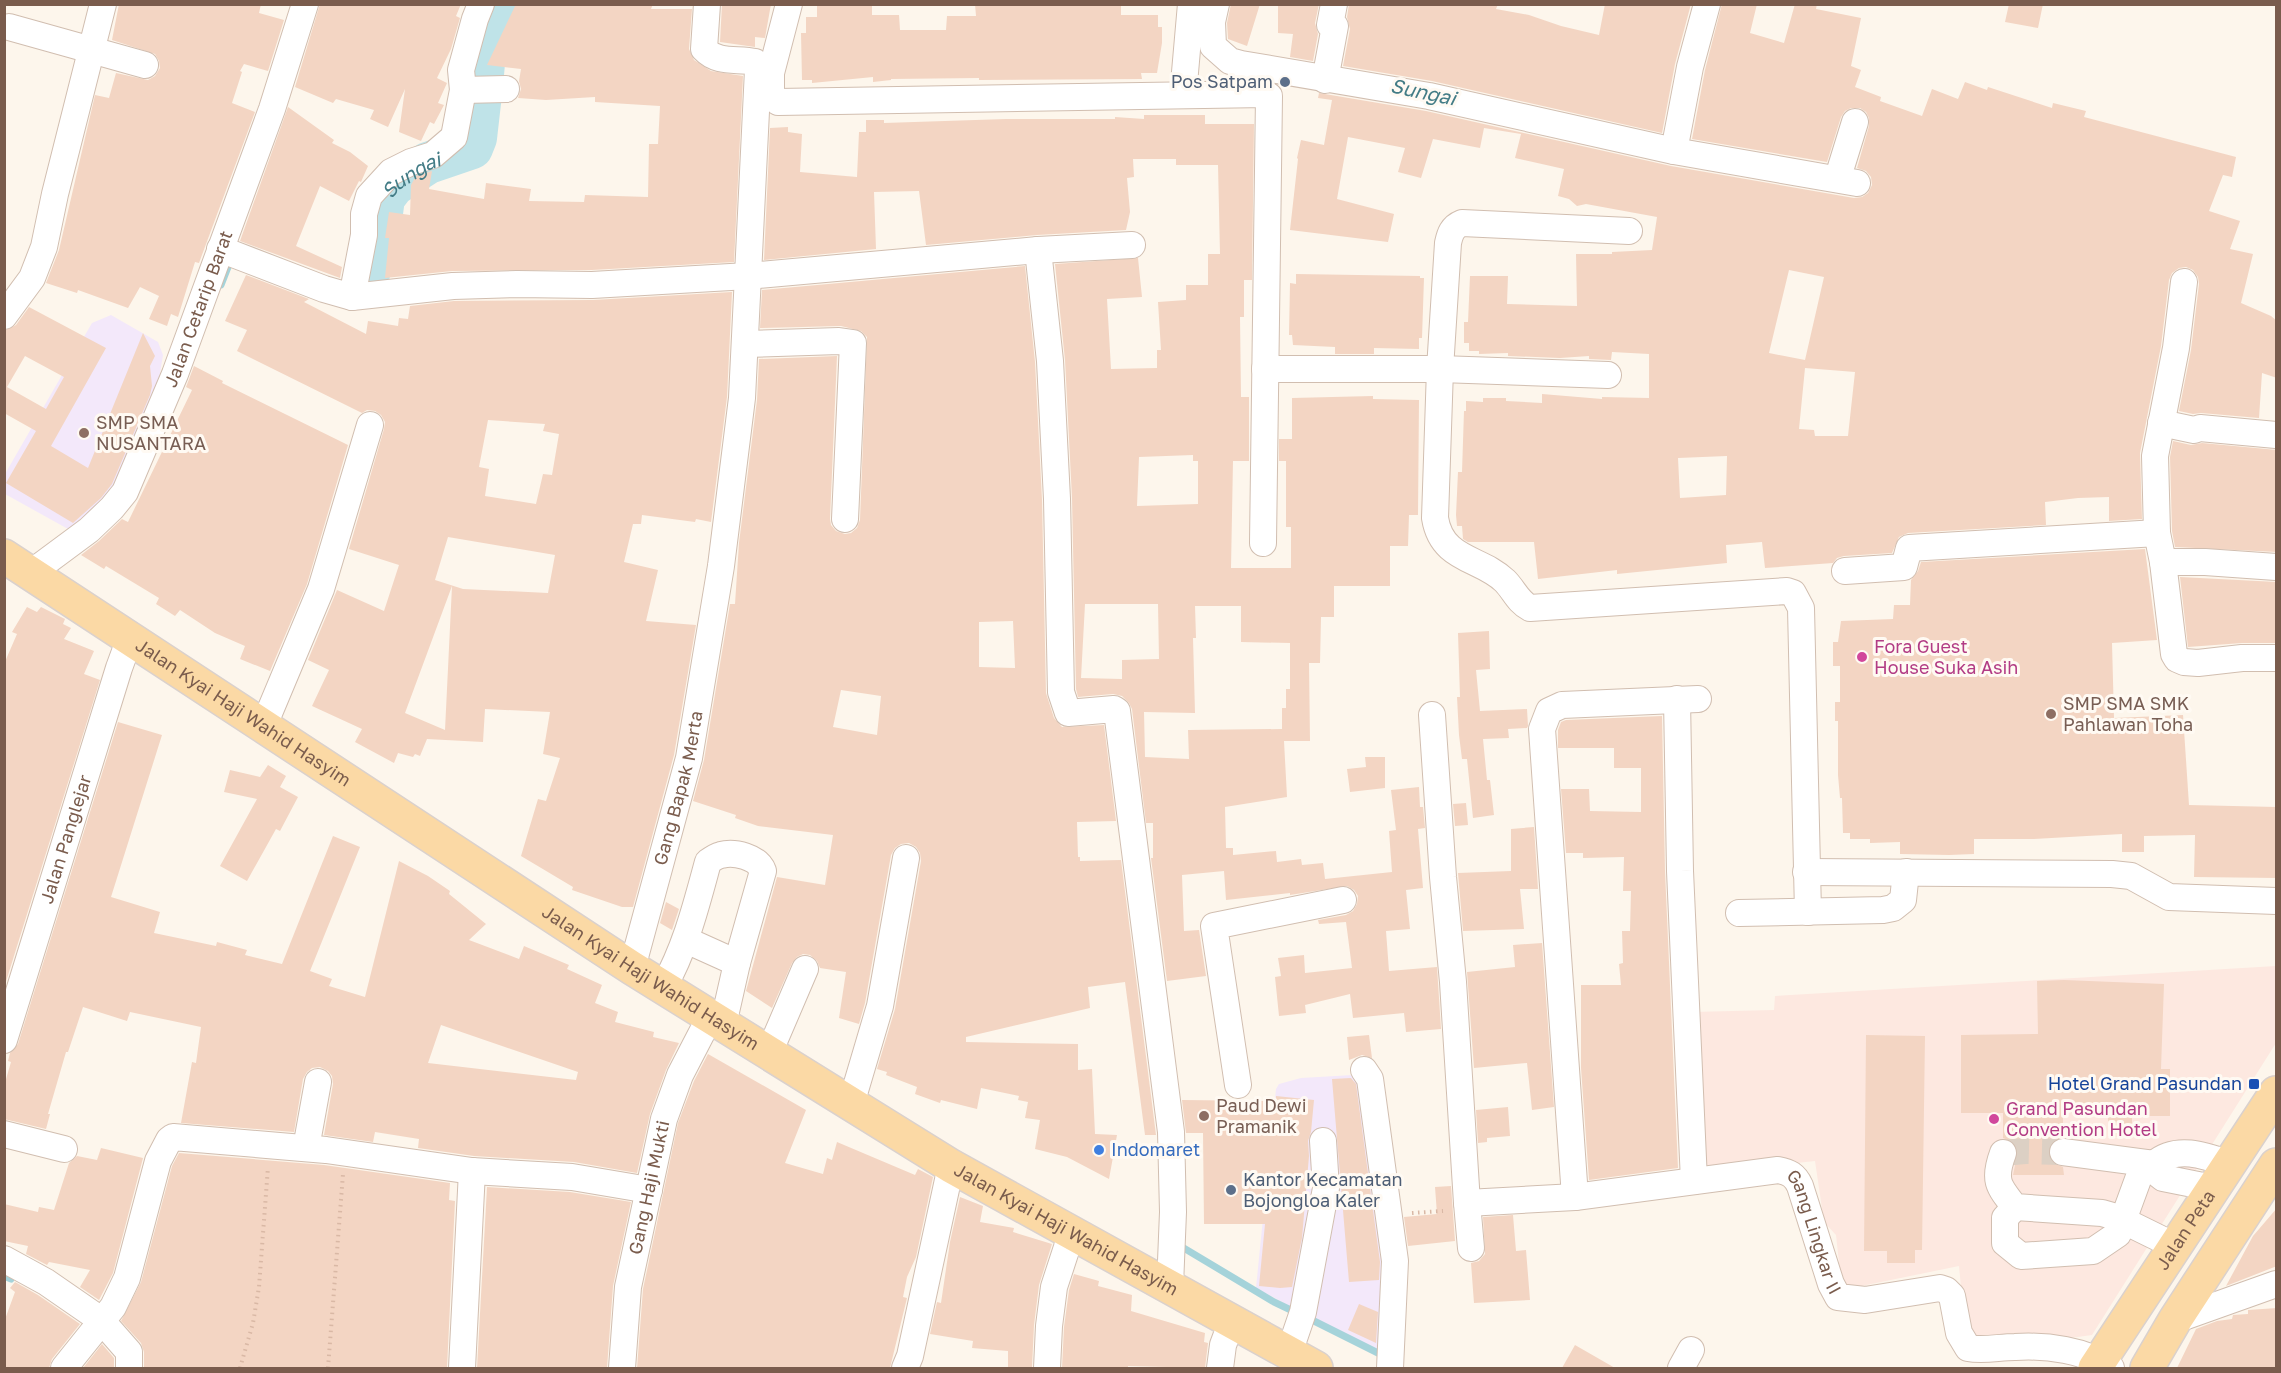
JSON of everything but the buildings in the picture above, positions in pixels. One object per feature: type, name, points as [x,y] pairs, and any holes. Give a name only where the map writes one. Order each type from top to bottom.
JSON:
[{"type":"main road","name":"Jalan Kyai Haji Wahid Hasyim","points":[[18,565],[663,988],[951,1166],[1170,1286],[1225,1345],[1303,1361]]},
{"type":"main road","name":"Jalan Peta","points":[[2102,1366],[2175,1246],[2277,1093]]},
{"type":"main road","points":[[2147,1368],[2175,1320],[2277,1165]]},
{"type":"street","points":[[4,316],[32,278],[44,247],[55,194],[103,4]]},
{"type":"street","name":"Jalan Cetarip Barat","points":[[18,565],[89,530],[125,492],[175,374],[272,109],[305,4]]},
{"type":"street","points":[[352,297],[364,234],[364,214],[369,196],[391,172],[411,162],[434,155],[454,137],[463,90],[461,70],[481,4]]},
{"type":"street","name":"Gang Bapak Merta","points":[[632,968],[689,758],[715,607],[742,398],[758,70],[755,62],[724,60],[710,56],[704,49],[707,4]]},
{"type":"street","points":[[789,4],[771,73],[771,94],[778,102],[1266,94],[1270,98],[1263,543]]},
{"type":"street","points":[[1183,95],[1191,4]]},
{"type":"street","points":[[1216,4],[1213,46],[1230,61],[1326,75],[1674,151],[1848,180],[1855,122]]},
{"type":"street","points":[[1326,75],[1335,26],[1330,25],[1334,4]]},
{"type":"street","points":[[1674,151],[1690,67],[1707,4]]},
{"type":"street","points":[[9,27],[145,65]]},
{"type":"street","points":[[463,90],[506,89]]},
{"type":"street","points":[[1629,231],[1462,223],[1455,226],[1451,232],[1448,243],[1440,369],[1435,518],[1437,531],[1444,542],[1457,554],[1504,580],[1530,608],[1787,591],[1792,593],[1802,608],[1806,872],[1809,912]]},
{"type":"street","points":[[219,249],[324,289],[352,297],[453,286],[592,285],[748,276],[1038,250],[1132,245]]},
{"type":"street","points":[[1038,250],[1050,361],[1057,487],[1061,692],[1068,713],[1114,709],[1117,711],[1171,1132],[1173,1212],[1170,1286]]},
{"type":"street","points":[[2184,282],[2176,348],[2155,456],[2157,533],[2163,562],[2174,654],[2184,663],[2242,658],[2277,658]]},
{"type":"street","points":[[745,344],[839,341],[853,343],[845,519]]},
{"type":"street","points":[[1265,369],[1440,369],[1608,375]]},
{"type":"street","points":[[2162,423],[2194,430],[2200,428],[2277,435]]},
{"type":"street","points":[[264,725],[321,589],[370,425]]},
{"type":"street","points":[[1845,571],[1904,567],[1909,548],[2157,533]]},
{"type":"street","points":[[2163,562],[2205,562],[2277,567]]},
{"type":"street","name":"Jalan Panglejar","points":[[4,1040],[118,668],[130,638]]},
{"type":"street","points":[[1575,1197],[1542,729],[1549,711],[1562,705],[1687,699],[1680,871],[1694,1181]]},
{"type":"street","points":[[1432,715],[1471,1248]]},
{"type":"street","name":"Gang Haji Mukti","points":[[622,1368],[628,1287],[669,1105],[685,1066],[716,1021],[737,963],[763,871],[757,862],[736,854],[722,855],[708,862],[686,940]]},
{"type":"street","points":[[851,1104],[880,1006],[906,858]]},
{"type":"street","points":[[1806,872],[2112,874],[2131,876],[2169,897],[2277,901]]},
{"type":"street","points":[[1739,913],[1893,908],[1903,900],[1906,872]]},
{"type":"street","points":[[1238,1085],[1214,926],[1343,900]]},
{"type":"street","points":[[663,988],[686,940],[737,963]]},
{"type":"street","points":[[769,1053],[805,969]]},
{"type":"street","points":[[1364,1070],[1370,1079],[1395,1261],[1390,1368]]},
{"type":"street","points":[[306,1148],[318,1082]]},
{"type":"street","points":[[4,1134],[64,1149]]},
{"type":"street","points":[[64,1368],[113,1307],[128,1278],[158,1161],[169,1140],[173,1137],[306,1148],[471,1171],[573,1177],[649,1190]]},
{"type":"street","points":[[1303,1361],[1303,1312],[1326,1188],[1323,1141]]},
{"type":"street","points":[[2063,1152],[2149,1163],[2163,1178],[2221,1176]]},
{"type":"street","points":[[2003,1153],[1997,1177],[2000,1188],[2015,1207],[2102,1214],[2123,1221],[2175,1246]]},
{"type":"street","points":[[2015,1207],[2005,1218],[2005,1243],[2021,1256],[2094,1251],[2118,1234],[2149,1163]]},
{"type":"street","points":[[905,1368],[910,1356],[951,1166]]},
{"type":"street","name":"Gang Lingkar II","points":[[1468,1206],[1575,1197],[1778,1170],[1792,1175],[1800,1186],[1831,1284],[1838,1297],[1865,1300],[1940,1288],[1952,1296],[1959,1333],[1968,1348],[1981,1350],[2042,1347],[2060,1349],[2102,1366]]},
{"type":"street","points":[[462,1368],[471,1171]]},
{"type":"street","points":[[1047,1368],[1048,1326],[1054,1287],[1072,1232]]},
{"type":"street","points":[[4,1259],[46,1282],[101,1320],[129,1352],[129,1368]]},
{"type":"street","points":[[2175,1320],[2277,1284]]},
{"type":"path","points":[[240,1368],[253,1323],[259,1287],[270,1145]]},
{"type":"path","points":[[328,1368],[345,1153]]},
{"type":"path","points":[[1388,1215],[1468,1206]]},
{"type":"shaded area","name":"SMP SMA NUSANTARA","points":[[111,315],[158,342],[163,355],[157,391],[114,496],[82,528],[68,529],[5,494],[5,474],[92,323]]},
{"type":"shaded area","points":[[2276,966],[2276,1043],[2092,1335],[1967,1352],[1959,1266],[1842,1290],[1836,1235],[1824,1222],[1815,1161],[1706,1173],[1691,1012],[1774,1010],[1775,996]]},
{"type":"shaded area","points":[[1362,1076],[1392,1278],[1380,1355],[1256,1288],[1276,1089],[1279,1084],[1301,1078]]},
{"type":"waterway","name":"Sungai","points":[[482,85],[485,52],[505,4]]},
{"type":"waterway","name":"Sungai","points":[[367,282],[380,228],[384,198],[394,185],[428,163],[472,148],[476,138],[481,94]]},
{"type":"waterway","points":[[221,285],[230,262]]},
{"type":"waterway","points":[[1177,1244],[1274,1302],[1297,1313]]},
{"type":"waterway","points":[[4,1276],[11,1279]]},
{"type":"waterway","points":[[1306,1317],[1384,1356]]},
{"type":"tunnel","points":[[2003,1153],[2063,1152]]},
{"type":"place","name":"Pos Satpam","points":[[1285,82]]},
{"type":"place","name":"SMP SMA NUSANTARA","points":[[84,433]]},
{"type":"place","name":"Fora Guest House Suka Asih","points":[[1862,657]]},
{"type":"place","name":"SMP SMA SMK Pahlawan Toha","points":[[2051,714]]},
{"type":"place","name":"Hotel Grand Pasundan","points":[[2254,1084]]},
{"type":"place","name":"Paud Dewi Pramanik","points":[[1204,1116]]},
{"type":"place","name":"Grand Pasundan Convention Hotel","points":[[1994,1119]]},
{"type":"place","name":"Indomaret","points":[[1099,1150]]},
{"type":"place","name":"Kantor Kecamatan Bojongloa Kaler","points":[[1231,1190]]}]
